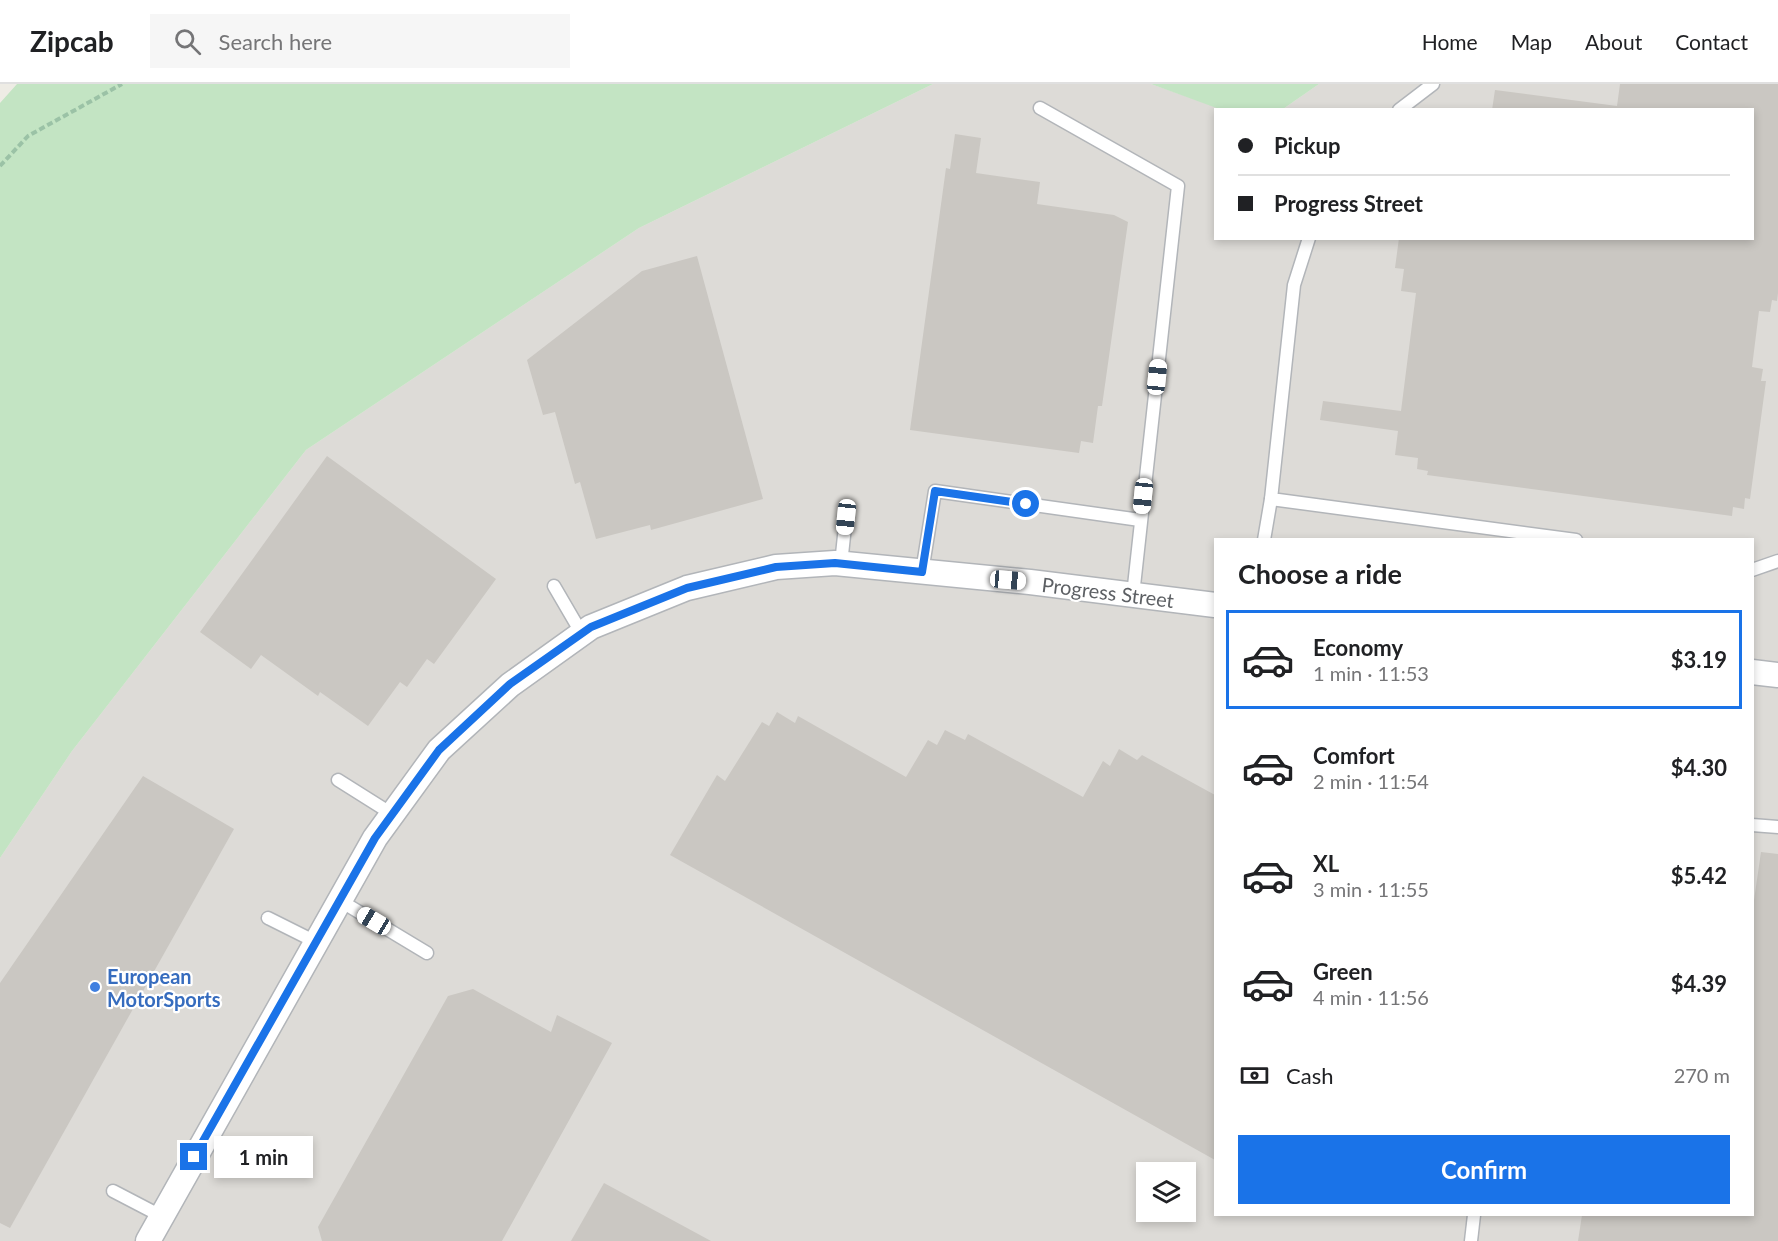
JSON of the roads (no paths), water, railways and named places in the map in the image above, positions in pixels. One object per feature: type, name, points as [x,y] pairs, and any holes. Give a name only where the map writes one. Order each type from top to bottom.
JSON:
[{"type":"street","name":"Progress Street","points":[[148,1241],[339,900],[375,838],[392,814],[439,750],[510,684],[591,627],[687,588],[776,567],[841,564],[1214,605]]},
{"type":"street","points":[[1754,672],[1778,675]]},
{"type":"lane","points":[[1402,108],[1433,84]]},
{"type":"lane","points":[[1040,108],[1178,186],[1133,595]]},
{"type":"lane","points":[[1264,538],[1271,499],[1294,285],[1308,240]]},
{"type":"lane","points":[[922,572],[935,491],[1140,520]]},
{"type":"lane","points":[[1271,499],[1561,538]]},
{"type":"lane","points":[[841,564],[846,517]]},
{"type":"lane","points":[[1754,569],[1778,561]]},
{"type":"lane","points":[[554,586],[582,634]]},
{"type":"lane","points":[[338,780],[392,814]]},
{"type":"lane","points":[[1754,825],[1778,827]]},
{"type":"lane","points":[[339,900],[427,952]]},
{"type":"lane","points":[[268,918],[316,942]]},
{"type":"lane","points":[[113,1191],[161,1216]]},
{"type":"lane","points":[[1471,1241],[1474,1216]]},
{"type":"place","name":"European MotorSports","points":[[95,987]]}]
